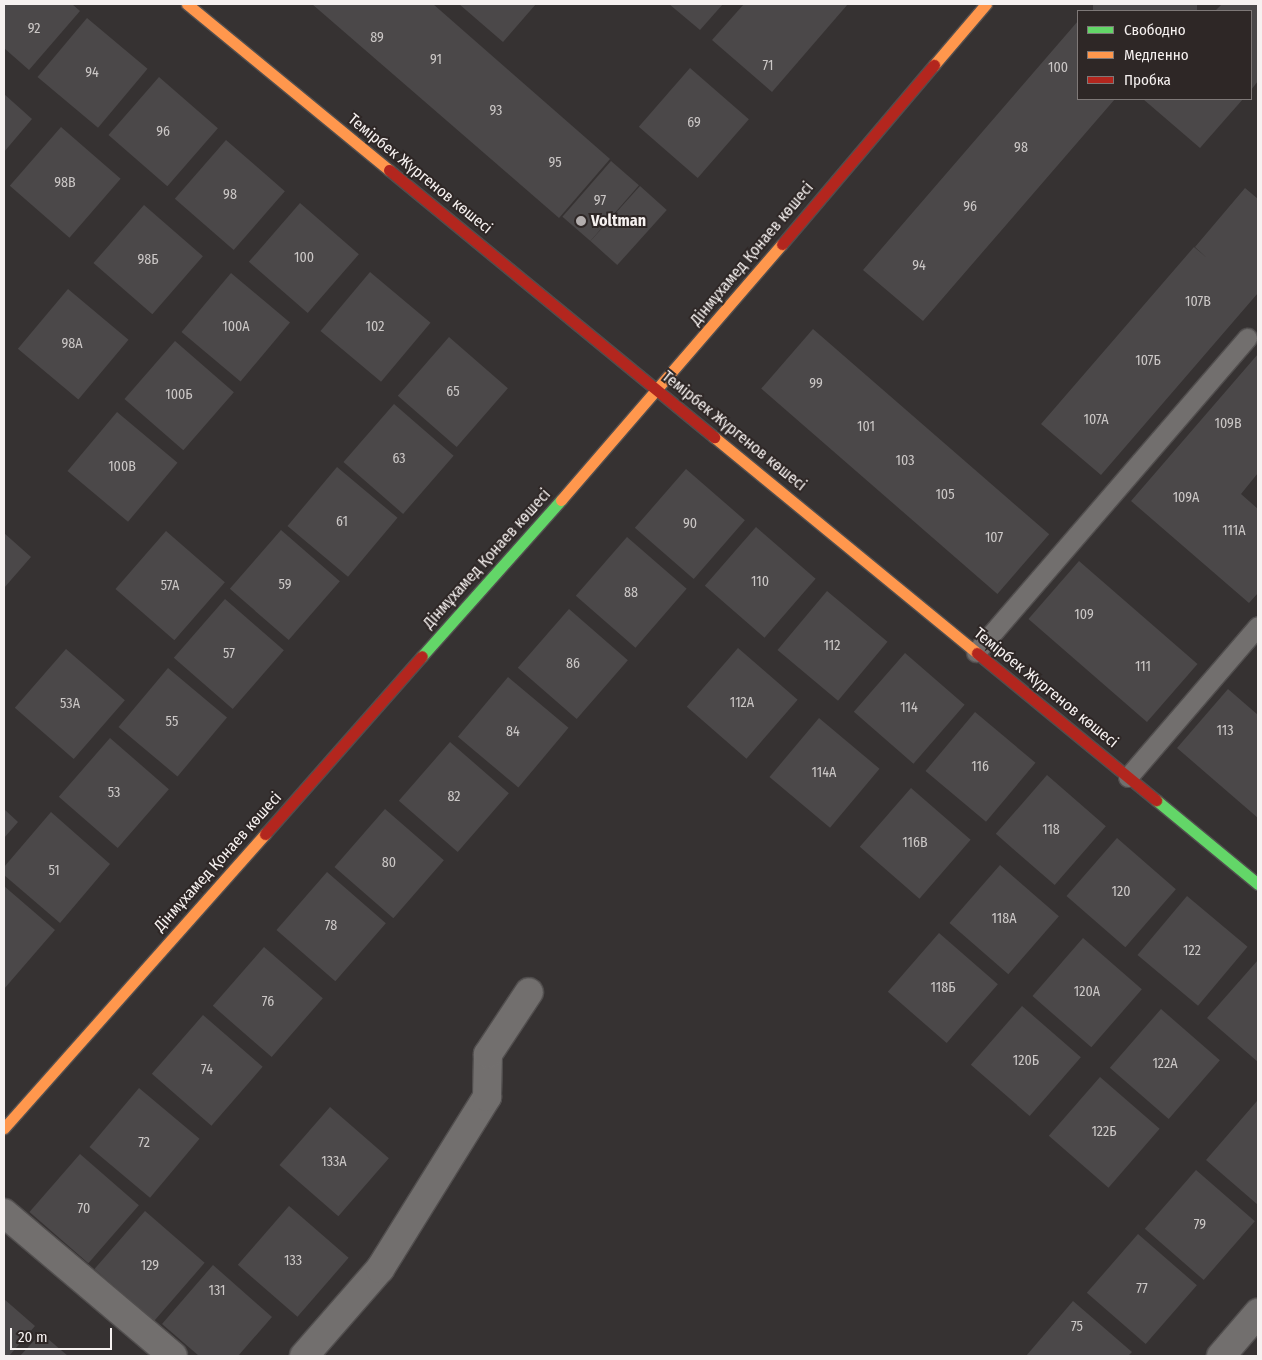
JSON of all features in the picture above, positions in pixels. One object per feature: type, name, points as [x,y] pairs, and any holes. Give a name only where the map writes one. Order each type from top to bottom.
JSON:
[{"type":"street","name":"Темірбек Жүргенов көшесі","points":[[188,4],[1258,884]]},
{"type":"street","name":"Дінмұхамед Қонаев көшесі","points":[[4,1128],[658,390],[978,7]]},
{"type":"street","points":[[304,1356],[380,1269],[487,1097],[488,1054],[529,992]]},
{"type":"street","points":[[4,1213],[173,1356]]},
{"type":"street","points":[[1222,1356],[1258,1313]]},
{"type":"lane","points":[[976,652],[1247,338]]},
{"type":"lane","points":[[1128,777],[1258,626]]},
{"type":"building","points":[[4,4],[72,4],[80,11],[29,70],[4,48]]},
{"type":"building","points":[[312,4],[433,4],[610,159],[559,218]]},
{"type":"building","points":[[459,4],[536,4],[503,42]]},
{"type":"building","points":[[669,4],[723,4],[700,30]]},
{"type":"building","points":[[744,4],[848,4],[772,92],[712,40]]},
{"type":"building","points":[[1093,4],[1197,4],[1197,10],[1093,10]]},
{"type":"building","points":[[1222,4],[1258,4],[1258,81],[1252,89],[1252,10],[1216,10]]},
{"type":"building","points":[[87,18],[148,69],[98,128],[38,77]]},
{"type":"building","points":[[1077,22],[1077,100],[1114,100],[923,321],[863,270]]},
{"type":"building","points":[[690,68],[749,119],[698,178],[639,127]]},
{"type":"building","points":[[159,77],[218,128],[167,186],[108,135]]},
{"type":"building","points":[[4,94],[32,119],[4,152]]},
{"type":"building","points":[[1144,100],[1242,100],[1200,148]]},
{"type":"building","points":[[61,127],[121,179],[69,238],[10,186]]},
{"type":"building","points":[[226,140],[285,191],[234,250],[175,199]]},
{"type":"building","points":[[611,161],[639,185],[590,241],[562,217]]},
{"type":"building","points":[[640,186],[667,210],[617,265],[590,241]]},
{"type":"building","points":[[1245,188],[1258,199],[1258,293],[1101,475],[1041,424],[1194,247],[1207,258],[1195,247]]},
{"type":"building","points":[[300,203],[359,254],[308,313],[249,262]]},
{"type":"building","points":[[144,205],[203,256],[152,314],[93,263]]},
{"type":"building","points":[[370,272],[431,323],[381,382],[321,331]]},
{"type":"building","points":[[231,273],[290,322],[240,381],[182,332]]},
{"type":"building","points":[[68,289],[129,340],[78,400],[18,349]]},
{"type":"building","points":[[813,329],[1049,534],[997,594],[761,389]]},
{"type":"building","points":[[449,337],[508,388],[457,447],[398,396]]},
{"type":"building","points":[[175,341],[234,392],[183,450],[124,399]]},
{"type":"building","points":[[1258,354],[1258,473],[1241,494],[1258,509],[1258,593],[1249,603],[1131,501]]},
{"type":"building","points":[[394,404],[454,456],[403,514],[343,462]]},
{"type":"building","points":[[117,412],[178,463],[128,522],[68,471]]},
{"type":"building","points":[[337,467],[398,518],[348,577],[288,526]]},
{"type":"building","points":[[686,469],[745,520],[694,579],[635,528]]},
{"type":"building","points":[[756,527],[816,579],[764,638],[705,586]]},
{"type":"building","points":[[281,530],[340,581],[289,640],[230,589]]},
{"type":"building","points":[[166,531],[225,582],[174,640],[115,589]]},
{"type":"building","points":[[4,533],[31,557],[4,588]]},
{"type":"building","points":[[627,537],[687,589],[635,648],[576,596]]},
{"type":"building","points":[[1079,561],[1197,664],[1147,722],[1028,619]]},
{"type":"building","points":[[827,591],[888,642],[838,701],[778,650]]},
{"type":"building","points":[[225,599],[284,650],[233,709],[174,658]]},
{"type":"building","points":[[569,609],[628,660],[577,719],[518,668]]},
{"type":"building","points":[[738,648],[798,700],[746,759],[687,707]]},
{"type":"building","points":[[66,649],[125,700],[74,759],[15,708]]},
{"type":"building","points":[[905,653],[965,705],[913,764],[854,712]]},
{"type":"building","points":[[168,668],[227,717],[177,776],[119,727]]},
{"type":"building","points":[[508,677],[569,728],[518,788],[458,737]]},
{"type":"building","points":[[1228,689],[1258,715],[1258,818],[1177,748]]},
{"type":"building","points":[[975,712],[1036,763],[986,822],[926,771]]},
{"type":"building","points":[[819,718],[880,769],[830,828],[770,777]]},
{"type":"building","points":[[110,738],[169,789],[118,848],[59,797]]},
{"type":"building","points":[[450,742],[509,793],[458,852],[399,801]]},
{"type":"building","points":[[1047,775],[1106,826],[1055,885],[996,834]]},
{"type":"building","points":[[911,788],[971,840],[919,899],[860,847]]},
{"type":"building","points":[[4,809],[18,822],[4,838]]},
{"type":"building","points":[[385,809],[444,860],[393,918],[334,867]]},
{"type":"building","points":[[51,812],[110,864],[60,923],[4,875],[4,867]]},
{"type":"building","points":[[1117,838],[1176,889],[1125,947],[1066,896]]},
{"type":"building","points":[[1000,865],[1059,916],[1008,974],[949,923]]},
{"type":"building","points":[[327,872],[386,923],[335,981],[276,930]]},
{"type":"building","points":[[4,886],[55,930],[4,989]]},
{"type":"building","points":[[1187,896],[1248,947],[1198,1006],[1138,955]]},
{"type":"building","points":[[939,933],[998,984],[947,1043],[888,992]]},
{"type":"building","points":[[1083,938],[1142,989],[1091,1047],[1032,996]]},
{"type":"building","points":[[264,947],[323,998],[272,1057],[213,1006]]},
{"type":"building","points":[[1258,960],[1258,1062],[1207,1018]]},
{"type":"building","points":[[1022,1006],[1081,1057],[1030,1116],[971,1065]]},
{"type":"building","points":[[1161,1009],[1220,1060],[1169,1119],[1110,1068]]},
{"type":"building","points":[[203,1015],[263,1067],[211,1126],[152,1074]]},
{"type":"building","points":[[1100,1077],[1160,1129],[1108,1188],[1049,1136]]},
{"type":"building","points":[[139,1088],[200,1139],[150,1198],[90,1147]]},
{"type":"building","points":[[1258,1102],[1258,1205],[1206,1160]]},
{"type":"building","points":[[330,1107],[389,1158],[338,1216],[279,1165]]},
{"type":"building","points":[[80,1154],[139,1205],[88,1263],[29,1212]]},
{"type":"building","points":[[1196,1170],[1255,1221],[1204,1280],[1145,1229]]},
{"type":"building","points":[[289,1206],[349,1258],[297,1317],[238,1265]]},
{"type":"building","points":[[145,1211],[205,1263],[154,1321],[94,1269]]},
{"type":"building","points":[[1138,1234],[1197,1285],[1146,1344],[1087,1293]]},
{"type":"building","points":[[213,1265],[272,1317],[238,1356],[199,1356],[162,1324]]},
{"type":"building","points":[[4,1299],[35,1326],[9,1356],[4,1356]]},
{"type":"building","points":[[1073,1301],[1132,1352],[1128,1356],[1026,1356]]},
{"type":"building","points":[[41,1333],[68,1356],[20,1356]]},
{"type":"traffic: fast","points":[[422,656],[561,500]]},
{"type":"traffic: fast","points":[[1156,800],[1258,884]]},
{"type":"traffic: slow","points":[[187,4],[389,170]]},
{"type":"traffic: slow","points":[[934,65],[986,4]]},
{"type":"traffic: slow","points":[[561,500],[782,244]]},
{"type":"traffic: slow","points":[[714,437],[977,653]]},
{"type":"traffic: slow","points":[[4,1128],[265,834]]},
{"type":"traffic: jam","points":[[782,244],[934,65]]},
{"type":"traffic: jam","points":[[389,170],[714,437]]},
{"type":"traffic: jam","points":[[977,653],[1156,800]]},
{"type":"traffic: jam","points":[[265,834],[422,656]]},
{"type":"place","name":"Voltman","points":[[581,221]]}]
